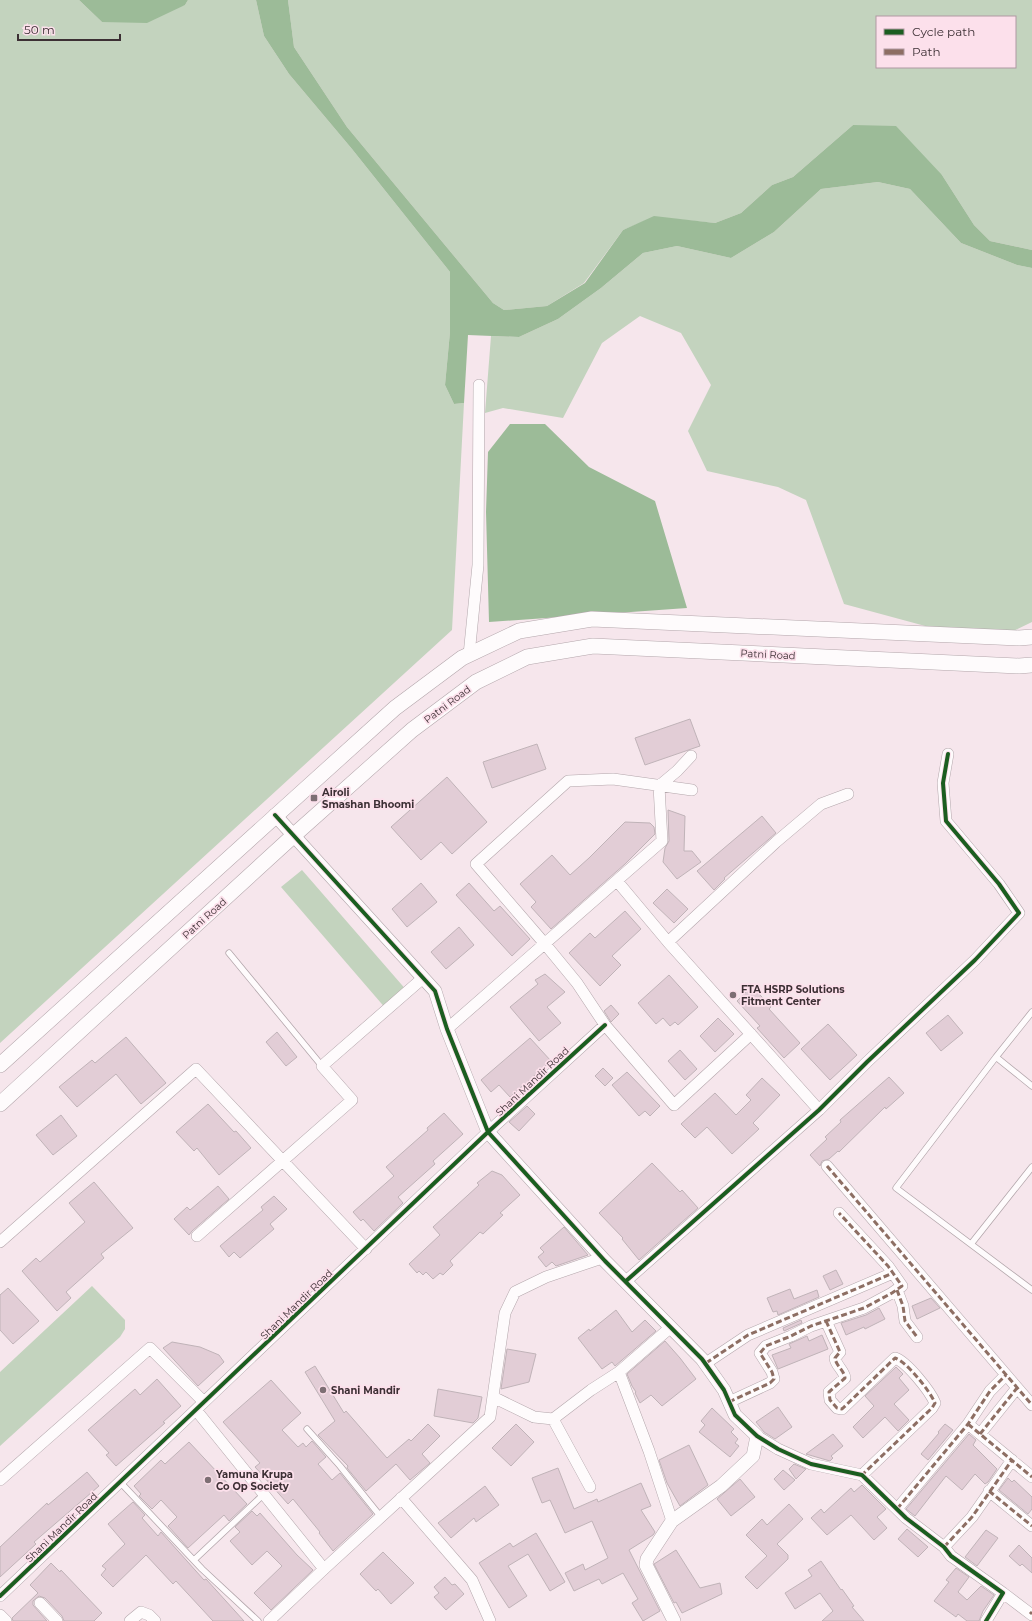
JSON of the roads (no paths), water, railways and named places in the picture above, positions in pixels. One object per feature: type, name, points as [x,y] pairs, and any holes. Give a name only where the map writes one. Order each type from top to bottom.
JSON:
[{"type":"main road","points":[[0,1065],[395,708],[462,658],[519,631],[592,619],[1032,638]]},
{"type":"main road","name":"Patni Road","points":[[0,1104],[293,836],[412,730],[476,682],[527,657],[594,646],[1019,666],[1032,665]]},
{"type":"street","points":[[469,655],[478,565],[479,385]]},
{"type":"street","points":[[626,1281],[819,1110],[867,1062],[975,960],[1019,913],[999,884],[946,821],[943,783],[948,754]]},
{"type":"street","points":[[659,786],[677,771],[691,756]]},
{"type":"street","points":[[692,790],[613,779],[568,781],[476,864],[545,944],[576,983],[605,1025],[674,1105],[751,1034]]},
{"type":"street","points":[[447,1028],[662,841],[659,786]]},
{"type":"street","points":[[668,942],[776,842],[821,804],[848,794]]},
{"type":"street","points":[[275,815],[435,991],[447,1028],[488,1132],[602,1258],[706,1363],[724,1390],[735,1415],[757,1436],[778,1449],[811,1464],[862,1475],[897,1509],[944,1547],[951,1556],[1031,1613]]},
{"type":"street","points":[[617,881],[668,942],[819,1110]]},
{"type":"street","points":[[197,1236],[352,1100],[322,1066],[423,978]]},
{"type":"street","name":"Shani Mandir Road","points":[[0,1596],[488,1132],[605,1025]]},
{"type":"street","points":[[0,1242],[196,1069],[282,1162],[366,1249]]},
{"type":"street","points":[[827,1166],[1032,1405]]},
{"type":"street","points":[[729,1402],[770,1383],[774,1379],[772,1372],[760,1353],[766,1346],[826,1321],[864,1308],[902,1286],[893,1273],[839,1213]]},
{"type":"street","points":[[269,1621],[490,1417],[505,1313],[515,1292],[546,1277],[602,1258]]},
{"type":"street","points":[[706,1363],[748,1335],[893,1273]]},
{"type":"street","points":[[896,1290],[903,1306],[905,1321],[917,1337]]},
{"type":"street","points":[[826,1321],[840,1352],[835,1358],[836,1363],[844,1374],[845,1378],[829,1392],[830,1400],[837,1408],[842,1409],[895,1358],[903,1362],[932,1396],[935,1404],[862,1475]]},
{"type":"street","points":[[493,1397],[534,1417],[553,1419],[591,1390],[619,1372],[671,1327]]},
{"type":"street","points":[[0,1480],[150,1348],[200,1406],[264,1494],[324,1569]]},
{"type":"street","points":[[619,1372],[649,1451],[672,1521]]},
{"type":"street","points":[[897,1509],[968,1424],[990,1391],[1006,1375]]},
{"type":"street","points":[[980,1434],[1017,1388]]},
{"type":"street","points":[[553,1419],[590,1486]]},
{"type":"street","points":[[968,1424],[1032,1477]]},
{"type":"street","points":[[674,1621],[646,1565],[647,1559],[672,1521],[721,1486],[753,1456],[757,1436]]},
{"type":"street","points":[[944,1547],[972,1517],[1012,1460]]},
{"type":"street","points":[[989,1491],[1032,1526]]},
{"type":"street","points":[[401,1498],[472,1580],[490,1621]]},
{"type":"street","points":[[986,1621],[1003,1593]]},
{"type":"street","points":[[40,1603],[57,1621]]},
{"type":"street","points":[[130,1621],[141,1612],[149,1615],[155,1621]]},
{"type":"street","points":[[0,1615],[6,1621]]},
{"type":"lane","points":[[229,953],[322,1066]]},
{"type":"lane","points":[[1032,1012],[896,1188],[1032,1290]]},
{"type":"lane","points":[[996,1057],[1032,1086]]},
{"type":"lane","points":[[971,1244],[1032,1167]]},
{"type":"lane","points":[[307,1429],[381,1516]]},
{"type":"lane","points":[[120,1482],[194,1560],[258,1621]]},
{"type":"lane","points":[[194,1560],[264,1494]]},
{"type":"place","name":"Airoli Smashan Bhoomi","points":[[314,798]]},
{"type":"place","name":"FTA HSRP Solutions Fitment Center","points":[[733,995]]},
{"type":"place","name":"Shani Mandir","points":[[323,1390]]},
{"type":"place","name":"Yamuna Krupa Co Op Society","points":[[208,1480]]}]
